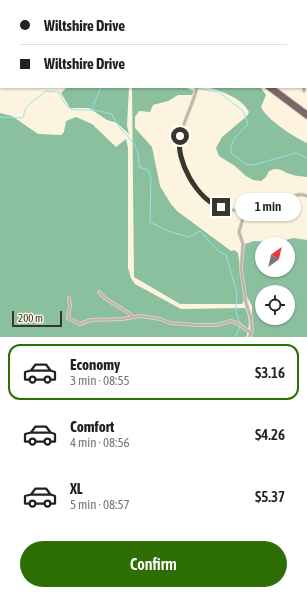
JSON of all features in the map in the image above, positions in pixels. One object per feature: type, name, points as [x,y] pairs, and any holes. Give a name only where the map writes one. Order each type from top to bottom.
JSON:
[{"type":"highway","points":[[268,88],[307,113]]},
{"type":"highway","points":[[273,88],[307,117]]},
{"type":"street","points":[[197,88],[179,140],[179,152],[182,163],[199,190],[208,200],[221,207],[245,210],[272,210],[294,196],[302,194],[307,196]]},
{"type":"street","points":[[245,210],[239,232],[243,244],[241,268],[246,303],[251,318],[251,333],[249,337]]},
{"type":"street","points":[[99,292],[104,298],[126,310],[132,316]]},
{"type":"street","points":[[69,298],[70,306],[68,318],[80,324],[91,320],[122,319],[132,316],[146,316],[170,323],[196,325],[217,325],[229,321],[237,323],[251,333]]},
{"type":"green space","points":[[66,88],[129,88],[127,126],[129,134],[117,123],[107,120],[89,108],[70,108],[61,93]]},
{"type":"green space","points":[[132,88],[186,88],[194,91],[192,95],[178,95],[168,101],[153,105],[150,112],[139,111],[135,117],[135,128],[152,147],[160,186],[171,204],[177,211],[231,251],[234,250],[238,253],[244,300],[242,304],[180,304],[134,277]]},
{"type":"green space","points":[[209,88],[261,88],[266,95],[261,107],[268,117],[295,137],[307,143],[307,177],[292,175],[275,169],[269,171],[266,177],[261,181],[253,180],[219,156],[216,148],[222,137],[247,116],[249,112],[241,102],[224,93]]},
{"type":"green space","points":[[0,113],[12,116],[38,134],[61,135],[64,132],[66,121],[76,117],[92,124],[116,147],[126,139],[128,148],[128,268],[131,278],[135,284],[181,309],[245,308],[249,322],[246,337],[0,337]]},
{"type":"green space","points":[[295,238],[307,240],[307,337],[252,337],[252,306],[246,295],[242,268],[245,244],[254,241],[255,277],[295,277]]},
{"type":"waterway","points":[[92,109],[101,88]]},
{"type":"waterway","points":[[196,88],[219,92],[243,111],[248,124],[233,140],[231,153],[246,164],[253,165],[296,153],[307,158]]},
{"type":"waterway","points":[[0,117],[24,117],[25,109],[46,91],[59,92],[65,103],[74,110],[94,110],[112,114],[120,128],[134,144],[139,158],[139,167],[148,170],[151,178],[150,222],[168,231],[189,237],[200,231],[217,250],[226,255],[237,293],[236,311],[240,324]]},
{"type":"waterway","points":[[235,337],[240,327]]},
{"type":"route","points":[[180,136],[179,152],[183,166],[204,196],[212,204],[221,207]]}]
